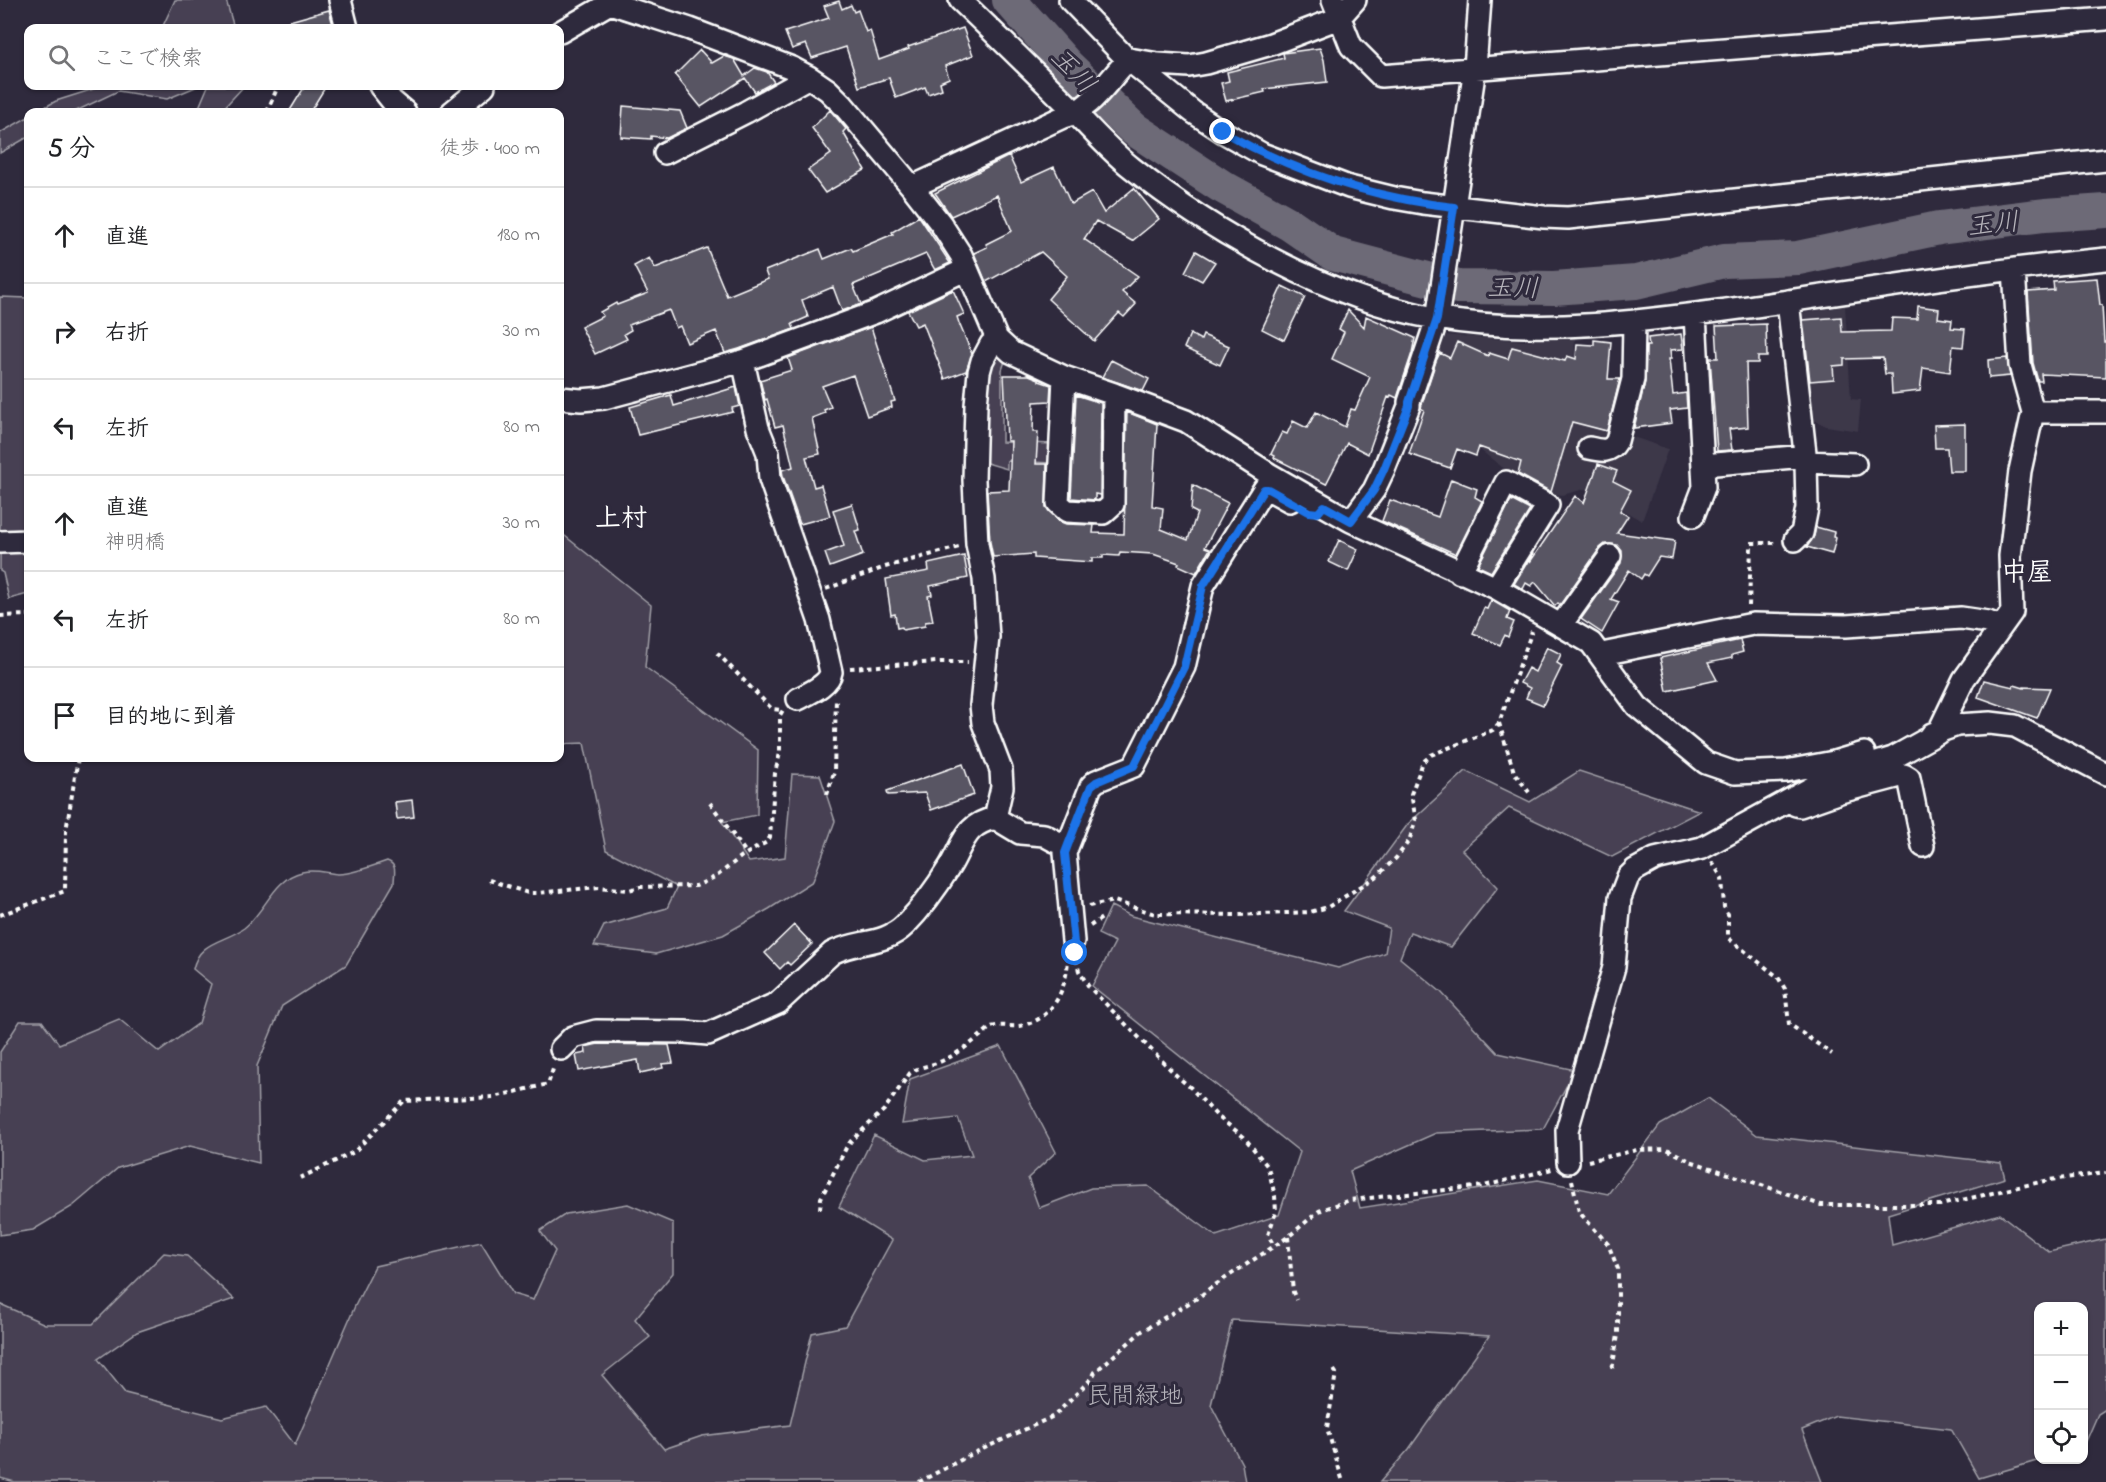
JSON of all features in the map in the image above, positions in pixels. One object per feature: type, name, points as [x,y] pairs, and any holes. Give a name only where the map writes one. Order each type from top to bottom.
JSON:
[{"type":"street","points":[[340,0],[346,24]]},
{"type":"street","points":[[960,0],[1080,110],[1129,167],[1179,203],[1226,233],[1335,290],[1401,311],[1438,313],[1538,328],[1585,326],[1695,314],[2014,269],[2106,259]]},
{"type":"street","points":[[1070,0],[1125,57],[1126,62],[1193,112],[1262,154],[1349,187],[1453,211],[1568,218],[1819,189],[2106,160]]},
{"type":"street","points":[[912,187],[1080,110],[1126,62],[1131,48],[1088,0]]},
{"type":"street","points":[[1126,62],[1179,66],[1206,63],[1271,44],[1355,0]]},
{"type":"street","points":[[1351,521],[1374,490],[1384,469],[1409,406],[1438,313],[1475,68],[1480,0]]},
{"type":"street","points":[[564,29],[609,1],[690,29],[792,68],[809,77],[828,90],[843,105],[941,224],[961,255],[997,339],[1011,352],[1064,377],[1186,421],[1269,474],[1351,521],[1496,588],[1592,643],[1637,706],[1706,763],[1735,773],[1786,771],[1834,762],[1957,726],[1990,723],[2015,726],[2106,774]]},
{"type":"street","points":[[1336,9],[1351,46],[1381,76],[2106,19]]},
{"type":"street","points":[[664,153],[809,77]]},
{"type":"street","points":[[383,90],[400,108]]},
{"type":"street","points":[[457,108],[479,90]]},
{"type":"street","points":[[564,399],[603,398],[743,361],[876,312],[967,269]]},
{"type":"street","points":[[1568,1162],[1567,1130],[1614,967],[1620,898],[1628,877],[1635,870],[1655,859],[1702,848],[1815,786],[1851,771],[1893,758],[1938,733],[1964,679],[2012,612],[2010,556],[2020,471],[2033,412],[2020,365],[2014,269]]},
{"type":"street","points":[[1788,301],[1805,459],[1807,508],[1802,533],[1795,540]]},
{"type":"street","points":[[1693,516],[1704,487],[1695,314]]},
{"type":"street","points":[[1589,448],[1606,451],[1611,449],[1617,441],[1633,379],[1634,321]]},
{"type":"street","points":[[995,818],[1002,787],[1001,770],[983,723],[981,705],[988,637],[984,579],[977,544],[974,480],[977,394],[982,361],[991,344],[997,339]]},
{"type":"street","points":[[743,361],[758,428],[768,453],[770,479],[819,620],[823,643],[832,661],[830,677],[790,704]]},
{"type":"street","points":[[1064,377],[1058,503],[1067,511],[1103,513],[1113,504],[1114,394]]},
{"type":"street","points":[[2033,412],[2106,412]]},
{"type":"street","points":[[1704,465],[1805,459],[1855,464]]},
{"type":"street","points":[[1460,573],[1506,482],[1548,505],[1496,588]]},
{"type":"street","points":[[1073,941],[1065,853],[1091,786],[1134,766],[1184,667],[1203,586],[1264,489],[1268,489],[1309,512],[1318,513],[1324,506]]},
{"type":"street","points":[[0,542],[24,541]]},
{"type":"street","points":[[1561,625],[1610,556]]},
{"type":"street","points":[[1602,656],[1607,653],[1748,625],[1846,626],[1961,618],[1988,622],[2000,627]]},
{"type":"street","points":[[1790,800],[1800,806],[1840,792],[1904,775],[1909,778],[1923,846]]},
{"type":"street","points":[[561,1050],[573,1037],[596,1031],[708,1034],[778,1003],[832,953],[881,941],[904,926],[951,865],[970,831],[983,821],[995,818],[1020,833],[1044,835],[1068,845]]},
{"type":"street","points":[[768,987],[771,989],[801,976],[806,978]]},
{"type":"path","points":[[269,108],[276,90]]},
{"type":"path","points":[[1748,625],[1752,543],[1790,543],[1795,540]]},
{"type":"path","points":[[824,590],[885,567],[977,544]]},
{"type":"path","points":[[1070,909],[1114,901],[1155,914],[1238,915],[1310,912],[1328,907],[1376,877],[1396,858],[1409,841],[1416,820],[1410,794],[1422,762],[1431,755],[1493,730],[1499,723],[1539,612]]},
{"type":"path","points":[[0,616],[24,615]]},
{"type":"path","points":[[717,652],[772,709],[790,704]]},
{"type":"path","points":[[832,661],[984,662]]},
{"type":"path","points":[[827,795],[834,772],[837,692]]},
{"type":"path","points":[[489,880],[537,893],[599,887],[628,890],[640,887],[696,886],[709,881],[767,842],[770,837],[774,781],[780,753],[780,715],[790,704]]},
{"type":"path","points":[[1499,723],[1514,772],[1531,795]]},
{"type":"path","points":[[0,915],[65,891],[66,831],[77,762]]},
{"type":"path","points":[[710,803],[747,854]]},
{"type":"path","points":[[1702,848],[1722,878],[1724,907],[1728,914],[1728,938],[1778,977],[1785,989],[1789,1024],[1832,1054]]},
{"type":"path","points":[[820,1209],[821,1198],[851,1141],[884,1110],[910,1073],[964,1049],[991,1027],[996,1025],[1019,1026],[1048,1013],[1064,985],[1068,968],[1068,945],[1073,941],[1079,971],[1089,987],[1217,1116],[1244,1137],[1268,1167],[1275,1196],[1276,1212],[1268,1235],[1274,1246]]},
{"type":"path","points":[[300,1178],[354,1152],[404,1101],[494,1097],[548,1084],[561,1050]]},
{"type":"path","points":[[919,1482],[974,1453],[1054,1416],[1092,1378],[1095,1372],[1142,1331],[1199,1297],[1288,1237],[1319,1211],[1350,1200],[1484,1186],[1527,1177],[1568,1162],[1585,1162],[1636,1150],[1667,1149],[1690,1161],[1821,1205],[1940,1205],[2049,1180],[2106,1173]]},
{"type":"path","points":[[1568,1162],[1579,1212],[1608,1244],[1618,1269],[1618,1335],[1612,1370]]},
{"type":"path","points":[[1288,1237],[1293,1292],[1296,1300]]},
{"type":"path","points":[[1334,1370],[1336,1373],[1327,1428],[1343,1482]]},
{"type":"shaded area","points":[[1845,306],[1851,399],[1861,400],[1858,431],[1826,426],[1806,416],[1797,314]]},
{"type":"shaded area","points":[[1446,335],[1531,341],[1575,338],[1574,386],[1624,397],[1616,431],[1668,449],[1642,521],[1585,489],[1562,495],[1549,493],[1520,481],[1480,450],[1408,420]]},
{"type":"green space","points":[[175,0],[226,0],[233,24],[164,24]]},
{"type":"green space","points":[[90,90],[188,90],[167,99],[118,91],[82,108],[43,108],[56,101]]},
{"type":"green space","points":[[206,90],[240,90],[224,108],[199,108]]},
{"type":"green space","points":[[24,119],[24,139],[0,153],[0,133]]},
{"type":"green space","points":[[0,297],[24,298],[24,595],[9,599],[3,573],[0,571]]},
{"type":"green space","points":[[993,351],[1006,358],[1002,370],[1002,442],[1052,444],[1052,463],[1007,461],[1007,469],[980,461],[980,395]]},
{"type":"green space","points":[[564,535],[651,605],[645,667],[758,750],[757,815],[722,822],[749,862],[785,857],[792,774],[820,775],[835,821],[813,881],[723,935],[656,954],[594,946],[604,926],[667,908],[677,887],[606,850],[584,743],[564,744]]},
{"type":"green space","name":"民間緑地","points":[[1466,771],[1530,802],[1579,771],[1700,811],[1612,857],[1509,808],[1462,850],[1498,887],[1451,947],[1410,932],[1400,958],[1441,992],[1498,1053],[1575,1070],[1543,1129],[1436,1133],[1350,1171],[1360,1208],[1538,1180],[1608,1194],[1660,1125],[1708,1098],[1757,1135],[2001,1163],[2005,1178],[1888,1214],[1892,1245],[2000,1214],[2049,1252],[2106,1239],[2106,1409],[2098,1414],[2088,1437],[2088,1302],[2034,1302],[2034,1462],[1979,1478],[1951,1429],[1836,1416],[1802,1430],[1822,1482],[1380,1482],[1409,1449],[1489,1336],[1232,1320],[1211,1405],[1242,1464],[1245,1482],[15,1482],[0,1478],[0,1304],[45,1324],[93,1324],[164,1253],[187,1256],[234,1299],[137,1332],[98,1359],[125,1393],[222,1418],[266,1407],[295,1445],[355,1306],[375,1266],[481,1242],[513,1294],[533,1300],[555,1251],[540,1231],[566,1214],[628,1204],[673,1223],[673,1273],[635,1319],[650,1337],[602,1375],[664,1449],[702,1436],[790,1425],[812,1333],[845,1326],[892,1240],[839,1207],[874,1135],[925,1160],[972,1155],[958,1118],[902,1124],[910,1079],[1001,1046],[1056,1152],[1028,1178],[1039,1208],[1091,1188],[1148,1186],[1216,1236],[1279,1215],[1300,1152],[1092,986],[1115,942],[1098,934],[1111,906],[1131,916],[1338,968],[1385,953],[1389,928],[1344,911],[1408,824]]},
{"type":"green space","points":[[387,861],[394,867],[394,883],[346,965],[282,1006],[257,1066],[259,1163],[190,1146],[118,1168],[73,1206],[33,1230],[0,1235],[0,1052],[20,1021],[42,1021],[59,1044],[119,1019],[159,1052],[199,1023],[211,984],[193,969],[201,953],[206,948],[244,928],[284,881],[292,875],[307,871],[343,874]]},
{"type":"building","points":[[839,1],[842,9],[851,5],[854,12],[858,10],[866,32],[870,30],[879,60],[909,49],[908,47],[963,28],[973,55],[945,66],[949,78],[940,82],[942,89],[928,94],[925,87],[896,98],[889,78],[859,87],[846,47],[812,58],[806,44],[792,49],[785,32],[829,18],[824,6]]},
{"type":"building","points":[[329,10],[333,24],[279,24]]},
{"type":"building","points":[[1320,48],[1327,82],[1264,89],[1265,92],[1226,101],[1221,83],[1229,81],[1227,72],[1284,58],[1283,53]]},
{"type":"building","points":[[700,50],[712,63],[724,56],[734,59],[744,76],[755,68],[767,72],[774,82],[755,92],[745,78],[701,107],[675,75]]},
{"type":"building","points":[[303,90],[324,90],[312,108],[291,108]]},
{"type":"building","points":[[623,106],[680,111],[687,128],[667,138],[621,137]]},
{"type":"building","points":[[830,110],[846,129],[843,132],[865,170],[825,193],[808,170],[831,154],[812,128]]},
{"type":"building","points":[[1009,156],[1021,182],[1054,167],[1071,204],[1092,192],[1104,213],[1134,188],[1159,219],[1132,241],[1096,221],[1084,239],[1138,276],[1122,292],[1136,304],[1124,317],[1119,313],[1094,341],[1048,299],[1067,276],[1041,252],[986,282],[974,253],[1012,231],[997,195],[951,216],[935,193]]},
{"type":"building","points":[[919,216],[950,263],[935,270],[926,254],[853,285],[861,304],[842,311],[833,287],[802,300],[808,317],[792,324],[794,329],[739,349],[725,353],[716,331],[687,343],[680,326],[676,328],[669,310],[629,325],[631,330],[624,334],[627,339],[595,354],[581,327],[603,316],[600,312],[616,303],[617,305],[648,293],[634,266],[649,258],[655,268],[707,248],[727,296],[768,279],[765,271],[820,249],[824,259],[851,248],[853,251],[893,234],[892,232]]},
{"type":"building","points":[[1196,251],[1215,262],[1202,281],[1185,272]]},
{"type":"building","points":[[2097,278],[2100,305],[2102,305],[2104,342],[2106,342],[2106,377],[2041,374],[2042,381],[2038,381],[2033,363],[2028,292],[2054,290],[2053,281]]},
{"type":"building","points":[[1282,286],[1305,297],[1284,340],[1262,329]]},
{"type":"building","points":[[953,290],[964,314],[957,317],[972,354],[966,371],[945,379],[923,323],[916,326],[908,311]]},
{"type":"building","points":[[1918,306],[1939,309],[1938,318],[1952,320],[1951,328],[1965,329],[1963,347],[1953,346],[1950,372],[1923,368],[1920,391],[1892,394],[1891,374],[1885,374],[1883,358],[1844,359],[1844,365],[1833,366],[1834,379],[1810,381],[1803,320],[1841,317],[1842,332],[1891,331],[1892,318],[1917,319]]},
{"type":"building","points":[[1348,310],[1364,327],[1366,316],[1415,338],[1397,398],[1391,395],[1390,398],[1388,397],[1368,454],[1347,443],[1326,484],[1274,458],[1275,456],[1271,454],[1282,432],[1287,434],[1293,421],[1307,428],[1316,412],[1345,427],[1351,409],[1355,410],[1370,377],[1332,359],[1344,332],[1339,329]]},
{"type":"building","points":[[1766,324],[1767,357],[1758,357],[1758,363],[1746,363],[1748,427],[1729,429],[1732,450],[1717,451],[1710,358],[1718,358],[1716,326]]},
{"type":"building","points":[[871,327],[895,401],[891,402],[892,407],[867,416],[853,375],[822,386],[831,407],[824,410],[825,413],[812,418],[820,454],[806,457],[814,487],[821,485],[830,516],[800,524],[783,476],[782,470],[793,467],[783,425],[775,427],[760,380],[792,370],[788,358]]},
{"type":"building","points":[[1190,334],[1201,340],[1203,335],[1229,346],[1220,365],[1184,348]]},
{"type":"building","points":[[1681,334],[1683,349],[1670,350],[1671,359],[1669,359],[1673,395],[1686,393],[1687,408],[1670,410],[1672,423],[1634,428],[1645,382],[1648,338]]},
{"type":"building","points":[[1594,340],[1611,342],[1608,379],[1620,379],[1607,431],[1572,422],[1551,492],[1518,474],[1521,462],[1479,447],[1476,456],[1457,449],[1450,468],[1409,454],[1424,410],[1421,408],[1436,361],[1440,353],[1450,358],[1457,342],[1488,356],[1489,353],[1508,359],[1512,347],[1565,361],[1567,356],[1576,359],[1577,344],[1594,345]]},
{"type":"building","points":[[2007,358],[2010,376],[1989,378],[1988,360]]},
{"type":"building","points":[[1111,360],[1149,379],[1143,391],[1102,377]]},
{"type":"building","points":[[1004,375],[1029,375],[1051,385],[1050,401],[1034,402],[1033,432],[1038,432],[1036,464],[1047,464],[1046,507],[1059,521],[1066,524],[1094,525],[1093,533],[1124,534],[1127,412],[1157,424],[1152,506],[1163,508],[1161,529],[1188,540],[1197,513],[1191,510],[1193,485],[1228,503],[1205,547],[1210,549],[1196,573],[1178,565],[1179,563],[1153,554],[1120,552],[1119,556],[1103,555],[1103,558],[1092,558],[1092,562],[1034,558],[1034,554],[993,557],[987,491],[1009,490],[1011,441],[1007,441]]},
{"type":"building","points":[[736,387],[740,406],[732,408],[733,412],[638,435],[630,407],[671,395],[674,406]]},
{"type":"building","points":[[1076,395],[1101,403],[1100,495],[1095,494],[1095,500],[1071,498]]},
{"type":"building","points":[[1965,424],[1965,471],[1949,471],[1947,448],[1935,448],[1934,425]]},
{"type":"building","points":[[1598,464],[1617,471],[1613,481],[1631,490],[1620,511],[1628,516],[1617,533],[1675,541],[1672,559],[1659,557],[1647,576],[1644,574],[1641,579],[1629,570],[1611,599],[1619,602],[1602,633],[1581,619],[1621,563],[1622,551],[1617,545],[1605,544],[1600,548],[1560,605],[1558,603],[1555,606],[1535,582],[1531,586],[1526,583],[1523,589],[1514,584],[1533,553],[1530,562],[1575,496],[1584,503]]},
{"type":"building","points":[[1451,479],[1477,489],[1475,497],[1482,501],[1456,554],[1382,521],[1390,500],[1438,517]]},
{"type":"building","points":[[1511,500],[1530,510],[1491,572],[1478,566]]},
{"type":"building","points":[[852,504],[860,530],[855,531],[863,555],[830,567],[825,553],[844,546],[833,510]]},
{"type":"building","points":[[1816,527],[1834,532],[1833,537],[1836,538],[1832,554],[1807,547],[1814,536]]},
{"type":"building","points":[[1339,540],[1358,549],[1348,571],[1329,562]]},
{"type":"building","points":[[964,556],[968,578],[930,586],[932,595],[928,596],[933,621],[925,622],[925,626],[903,630],[902,627],[897,628],[895,614],[891,615],[886,579],[929,571],[928,564]]},
{"type":"building","points":[[1491,600],[1510,611],[1507,619],[1514,622],[1508,637],[1505,635],[1500,645],[1473,633],[1484,608],[1487,609]]},
{"type":"building","points":[[1740,640],[1743,652],[1732,655],[1732,658],[1708,663],[1717,680],[1667,691],[1660,658]]},
{"type":"building","points":[[1547,647],[1561,654],[1557,663],[1562,666],[1543,705],[1526,698],[1530,688],[1520,683],[1528,668],[1535,672]]},
{"type":"building","points":[[1984,680],[2013,687],[2014,685],[2024,688],[2050,688],[2037,718],[1978,697]]},
{"type":"building","points":[[963,764],[974,795],[931,810],[925,793],[888,795],[887,791]]},
{"type":"building","points":[[412,800],[414,817],[397,819],[395,802]]},
{"type":"building","points":[[794,925],[812,944],[790,965],[787,962],[780,969],[765,953]]},
{"type":"building","points":[[598,1044],[669,1045],[673,1063],[662,1064],[663,1068],[640,1073],[638,1060],[579,1071],[576,1055],[586,1053],[585,1047]]},
{"type":"waterway","name":"玉川","points":[[1009,0],[1068,66],[1134,129],[1221,186],[1291,225],[1333,254],[1458,287],[1554,288],[1636,282],[1724,261],[1798,258],[1939,228],[2045,215],[2106,211]]},
{"type":"district","name":"上村","points":[[621,517]]},
{"type":"district","name":"中屋","points":[[2027,571]]},
{"type":"route","points":[[1075,953],[1065,853],[1091,786],[1134,766],[1176,686],[1184,667],[1203,586],[1264,489],[1268,489],[1309,512],[1318,513],[1324,506],[1351,521],[1374,490],[1384,469],[1409,406],[1437,319],[1454,207],[1394,198],[1349,187],[1309,172],[1307,169],[1262,154],[1223,132]]}]
